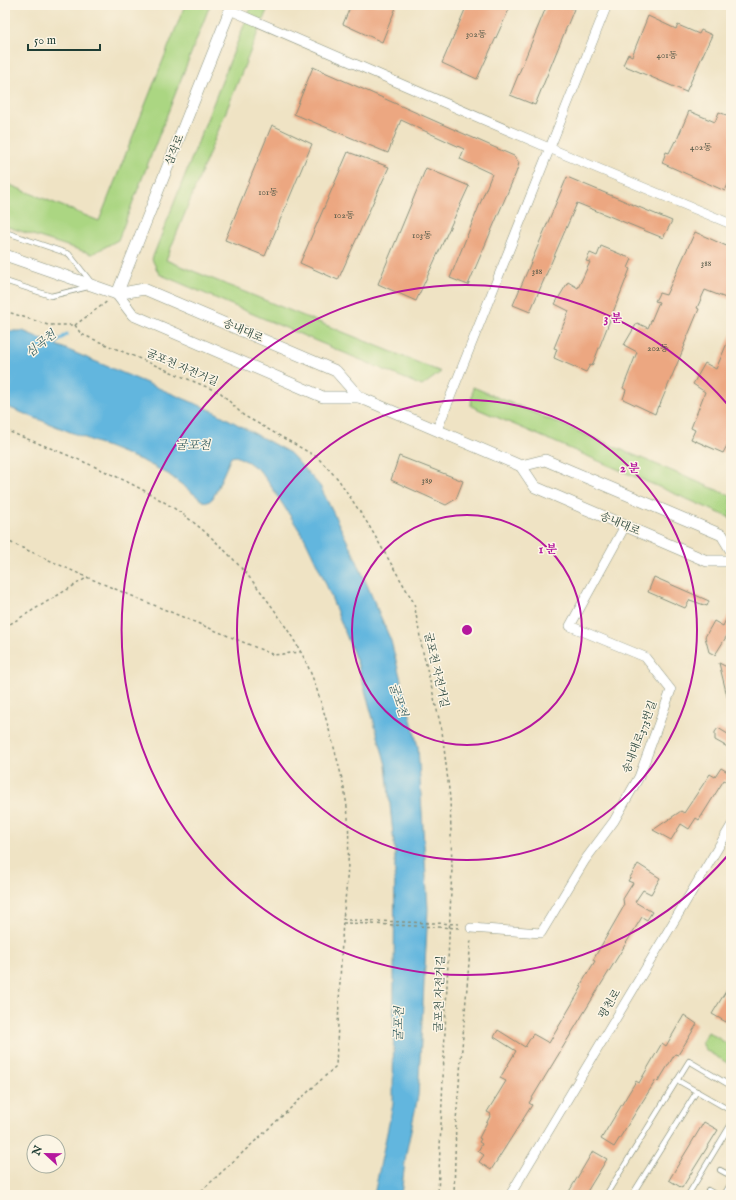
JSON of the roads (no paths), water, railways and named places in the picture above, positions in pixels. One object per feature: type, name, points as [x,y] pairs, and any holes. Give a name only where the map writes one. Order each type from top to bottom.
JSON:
[{"type":"street","points":[[437,430],[607,5]]},
{"type":"street","points":[[231,8],[549,148],[731,224]]},
{"type":"street","name":"삼작로","points":[[117,294],[231,8]]},
{"type":"street","name":"송내대로","points":[[8,256],[117,294],[144,289],[152,292],[336,371],[359,397]]},
{"type":"street","name":"송내대로","points":[[117,294],[133,315],[323,397],[359,397],[521,466],[534,488],[707,561],[731,561]]},
{"type":"street","points":[[521,466],[545,460],[722,535],[731,550]]},
{"type":"street","name":"송내대로373번길","points":[[471,928],[541,932],[585,860],[614,822],[639,777],[671,690],[645,657],[570,626],[625,526]]},
{"type":"street","name":"평천로","points":[[510,1195],[730,830]]},
{"type":"lane","points":[[5,232],[69,254],[93,286],[50,296],[5,281]]},
{"type":"lane","points":[[606,1195],[689,1061],[731,1086]]},
{"type":"lane","points":[[677,1080],[731,1111]]},
{"type":"lane","points":[[632,1195],[697,1091]]},
{"type":"lane","points":[[688,1195],[731,1124]]},
{"type":"lane","points":[[720,1170],[731,1176]]},
{"type":"lane","points":[[724,1195],[731,1183]]},
{"type":"lane","points":[[708,1190],[717,1195]]},
{"type":"water","name":"굴포천","points":[[5,331],[23,331],[213,411],[290,453],[320,486],[356,559],[391,641],[418,747],[428,909],[418,1096],[406,1154],[401,1195],[374,1195],[393,1104],[395,854],[386,765],[358,665],[324,579],[305,539],[269,483],[260,471],[248,462],[236,456],[231,457],[213,498],[208,502],[203,501],[168,474],[143,461],[5,406]]},
{"type":"waterway","name":"심곡천","points":[[51,347],[67,334]]}]
